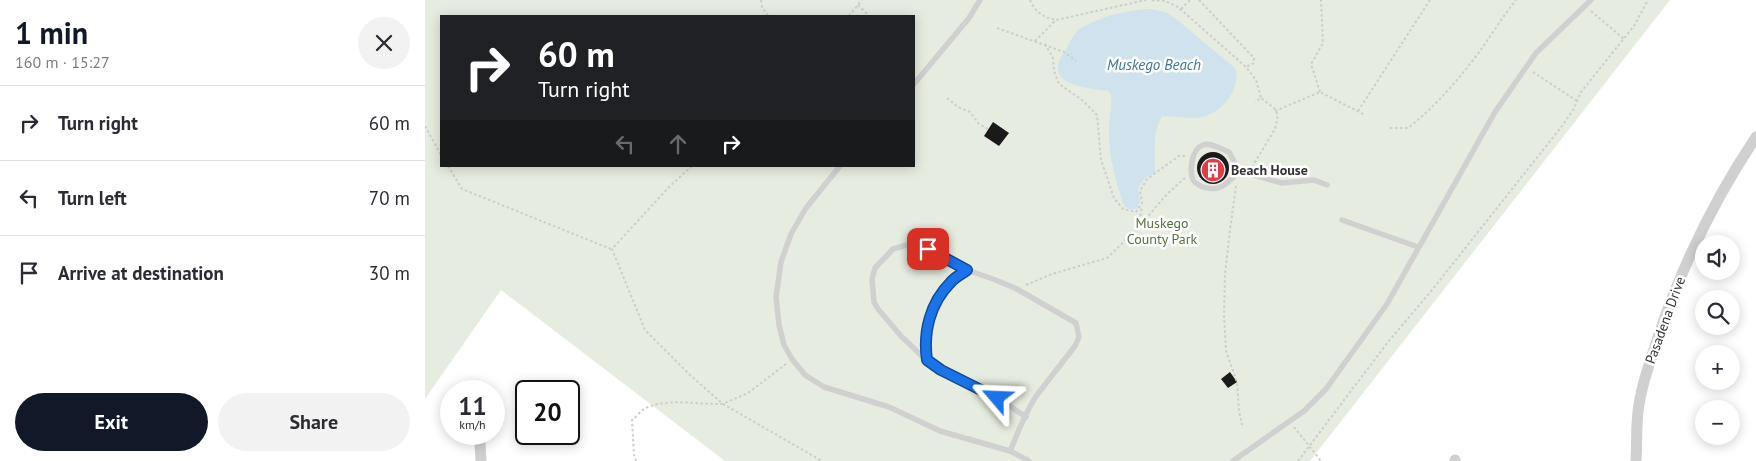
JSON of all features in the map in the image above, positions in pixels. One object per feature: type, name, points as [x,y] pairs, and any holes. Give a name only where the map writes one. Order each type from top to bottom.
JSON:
[{"type":"street","name":"Pasadena Drive","points":[[1636,461],[1638,412],[1643,388],[1670,303],[1699,234],[1714,205],[1735,168],[1756,137]]},
{"type":"street","points":[[480,445],[481,461]]},
{"type":"lane","points":[[915,83],[969,18],[979,0]]},
{"type":"lane","points":[[1233,461],[1304,411],[1326,389],[1387,304],[1495,112],[1536,54],[1591,0]]},
{"type":"lane","points":[[1239,171],[1229,183],[1221,188],[1211,190],[1195,183],[1192,177],[1193,156],[1197,148],[1209,144],[1229,152],[1239,171],[1282,183],[1314,180],[1327,185]]},
{"type":"lane","points":[[839,167],[807,208],[791,234],[781,262],[776,297],[779,325],[785,345],[792,359],[805,375],[824,387],[889,406],[940,431],[1010,451],[1029,461]]},
{"type":"lane","points":[[1342,220],[1417,248]]},
{"type":"lane","points":[[1010,451],[1036,397],[1075,346],[1079,337],[1076,323],[1015,288],[967,270],[928,249],[910,244],[893,249],[875,268],[872,279],[874,302],[878,309],[901,336],[927,360],[941,370],[997,398],[1026,416]]},
{"type":"lane","points":[[927,360],[925,345],[927,326],[935,306],[951,281],[967,270]]},
{"type":"path","points":[[761,0],[762,7],[767,15]]},
{"type":"path","points":[[850,15],[862,0]]},
{"type":"path","points":[[1031,0],[1035,10],[1045,17],[1057,20],[1146,0]]},
{"type":"path","points":[[1152,0],[1165,2],[1181,10],[1246,67],[1256,80],[1261,98],[1278,115],[1275,129],[1257,155],[1248,173]]},
{"type":"path","points":[[1181,10],[1191,0]]},
{"type":"path","points":[[1199,0],[1254,58],[1254,63],[1246,67]]},
{"type":"path","points":[[1321,0],[1323,44],[1311,64],[1321,92],[1365,114]]},
{"type":"path","points":[[1358,111],[1430,0]]},
{"type":"path","points":[[1389,128],[1408,128],[1431,108],[1451,87],[1516,0]]},
{"type":"path","points":[[1297,461],[1388,342],[1562,126],[1581,92],[1634,26],[1648,0]]},
{"type":"path","points":[[858,5],[868,15]]},
{"type":"path","points":[[1585,6],[1624,39]]},
{"type":"path","points":[[1035,41],[1057,20]]},
{"type":"path","points":[[997,28],[1045,44],[1064,52],[1076,61]]},
{"type":"path","points":[[1045,44],[1053,58],[1054,71],[1059,84],[1082,100],[1097,115],[1101,160],[1114,198],[1123,209],[1131,212],[1136,212],[1142,203]]},
{"type":"path","points":[[1527,67],[1577,101]]},
{"type":"path","points":[[1275,111],[1321,92]]},
{"type":"path","points":[[947,98],[958,107],[970,112],[979,124],[989,130]]},
{"type":"path","points":[[1255,102],[1261,98]]},
{"type":"path","points":[[425,126],[440,153]]},
{"type":"path","points":[[1138,228],[1142,203],[1139,191],[1147,179],[1179,156],[1193,156]]},
{"type":"path","points":[[449,167],[462,189],[612,249],[645,330],[689,375],[723,404],[822,461]]},
{"type":"path","points":[[612,249],[669,187],[691,167]]},
{"type":"path","points":[[1015,288],[1052,274],[1107,258],[1138,228],[1167,194],[1192,171]]},
{"type":"path","points":[[1239,171],[1225,274],[1224,314],[1226,351],[1234,368],[1242,425]]},
{"type":"path","points":[[637,461],[634,455],[632,420],[643,410],[653,406],[676,402],[723,404],[749,393],[792,359]]},
{"type":"path","points":[[1289,422],[1321,461]]},
{"type":"green space","name":"Muskego County Park","points":[[425,0],[1670,0],[1310,461],[725,461],[501,290],[425,399]]},
{"type":"water","name":"Muskego Beach","points":[[1150,9],[1165,12],[1175,18],[1236,69],[1236,77],[1235,86],[1227,101],[1213,113],[1197,118],[1162,116],[1155,136],[1155,172],[1145,178],[1138,188],[1140,201],[1137,209],[1130,209],[1124,206],[1111,159],[1109,125],[1111,94],[1108,91],[1068,82],[1058,73],[1058,66],[1060,59],[1080,28],[1115,14]]},
{"type":"building","points":[[993,122],[1009,133],[999,146],[984,136]]},
{"type":"building","name":"Beach House","points":[[1213,152],[1225,156],[1229,168],[1225,180],[1213,184],[1201,180],[1197,168],[1201,156]]},
{"type":"building","points":[[1230,372],[1237,382],[1228,388],[1221,379]]},
{"type":"place","name":"Beach House","points":[[1213,170]]},
{"type":"route","points":[[928,249],[967,270],[951,281],[935,306],[927,326],[925,345],[927,360],[941,370],[997,398]]}]
